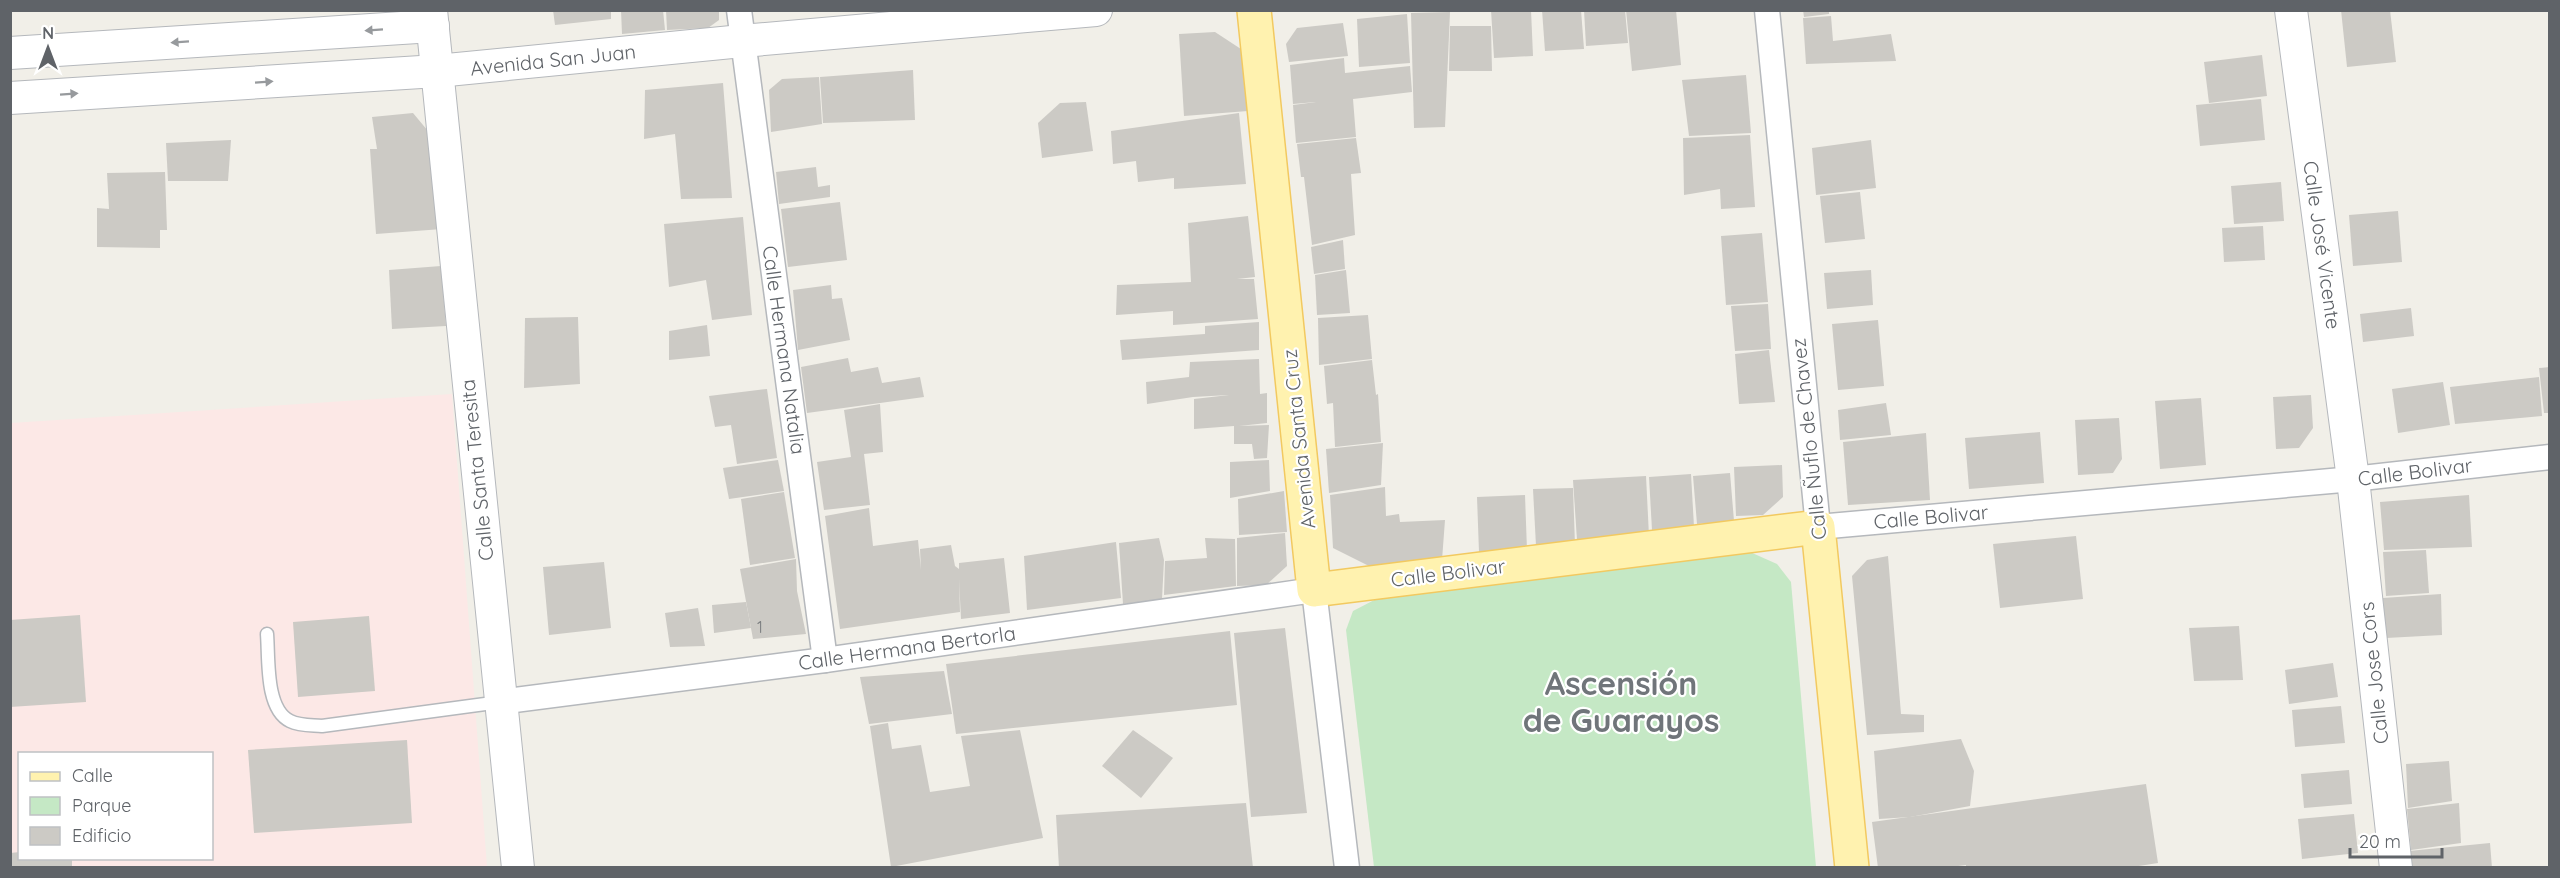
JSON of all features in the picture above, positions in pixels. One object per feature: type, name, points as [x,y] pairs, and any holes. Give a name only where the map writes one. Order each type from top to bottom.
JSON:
[{"type":"main road","name":"Avenida Santa Cruz","points":[[1254,10],[1314,590]]},
{"type":"main road","name":"Calle Bolivar","points":[[1314,590],[1818,527]]},
{"type":"main road","name":"Calle Ñuflo de Chavez","points":[[1818,527],[1852,867]]},
{"type":"street","name":"Calle Hermana Natalia","points":[[739,10],[825,660]]},
{"type":"street","name":"Avenida San Juan","points":[[10,98],[437,72],[742,41],[1095,10]]},
{"type":"street","name":"Calle Ñuflo de Chavez","points":[[1767,10],[1818,527]]},
{"type":"street","name":"Calle José Vicente","points":[[2291,10],[2353,479]]},
{"type":"street","points":[[10,52],[432,18]]},
{"type":"street","name":"Calle Santa Teresita","points":[[432,18],[518,867]]},
{"type":"street","name":"Calle Bolivar","points":[[1818,527],[2353,479],[2550,457]]},
{"type":"street","name":"Calle Jose Cors","points":[[2353,479],[2396,867]]},
{"type":"street","name":"Calle Hermana Bertorla","points":[[500,702],[825,660],[1314,590]]},
{"type":"street","name":"Avenida Santa Cruz","points":[[1314,590],[1347,867]]},
{"type":"lane","points":[[267,634],[273,703],[280,714],[290,721],[322,726],[500,702]]},
{"type":"shaded area","points":[[452,394],[487,867],[11,868],[11,423]]},
{"type":"green space","points":[[1750,552],[1777,564],[1791,582],[1816,867],[1374,867],[1346,630],[1353,611],[1382,596]]},
{"type":"building","points":[[553,10],[611,10],[611,19],[555,25]]},
{"type":"building","points":[[621,10],[663,10],[665,30],[622,34]]},
{"type":"building","points":[[666,10],[719,10],[719,20],[708,28],[667,30]]},
{"type":"building","points":[[1491,10],[1531,10],[1533,56],[1494,58]]},
{"type":"building","points":[[1542,10],[1581,10],[1584,49],[1545,51]]},
{"type":"building","points":[[1584,10],[1625,10],[1628,43],[1586,46]]},
{"type":"building","points":[[1626,10],[1676,10],[1681,65],[1632,71]]},
{"type":"building","points":[[1803,10],[1829,10],[1829,14],[1804,17]]},
{"type":"building","points":[[2341,10],[2390,10],[2396,62],[2347,67]]},
{"type":"building","points":[[1450,12],[1445,127],[1414,128],[1411,13]]},
{"type":"building","points":[[1407,14],[1410,63],[1359,67],[1357,19]]},
{"type":"building","points":[[1831,16],[1833,41],[1891,34],[1896,61],[1806,64],[1803,18]]},
{"type":"building","points":[[1343,23],[1348,56],[1289,62],[1286,44],[1297,28]]},
{"type":"building","points":[[1450,26],[1491,26],[1492,71],[1449,71]]},
{"type":"building","points":[[1215,32],[1247,53],[1248,111],[1184,116],[1179,34]]},
{"type":"building","points":[[2262,55],[2267,96],[2209,103],[2204,62]]},
{"type":"building","points":[[1344,58],[1345,73],[1410,66],[1412,92],[1353,99],[1356,137],[1296,143],[1293,105],[1316,102],[1293,104],[1290,65]]},
{"type":"building","points":[[913,70],[915,120],[823,123],[820,77]]},
{"type":"building","points":[[1746,75],[1751,133],[1689,136],[1682,80]]},
{"type":"building","points":[[819,77],[822,124],[771,132],[769,90],[782,79]]},
{"type":"building","points":[[723,83],[732,198],[681,199],[675,134],[644,139],[645,90]]},
{"type":"building","points":[[2261,99],[2265,140],[2200,146],[2196,105]]},
{"type":"building","points":[[1086,102],[1093,151],[1042,158],[1038,123],[1060,103]]},
{"type":"building","points":[[413,113],[433,137],[442,229],[376,234],[370,149],[377,149],[372,117]]},
{"type":"building","points":[[1239,113],[1246,184],[1174,189],[1174,178],[1138,182],[1136,161],[1113,164],[1111,131]]},
{"type":"building","points":[[1750,135],[1755,207],[1721,209],[1720,189],[1684,195],[1683,138]]},
{"type":"building","points":[[1356,138],[1361,173],[1351,174],[1355,235],[1312,245],[1304,177],[1301,177],[1297,144]]},
{"type":"building","points":[[231,140],[228,181],[168,181],[166,143]]},
{"type":"building","points":[[1871,140],[1876,188],[1816,195],[1812,148]]},
{"type":"building","points":[[816,167],[818,187],[830,185],[830,197],[779,204],[776,172]]},
{"type":"building","points":[[165,172],[167,230],[160,230],[160,248],[97,247],[97,208],[109,209],[107,173]]},
{"type":"building","points":[[2281,182],[2284,221],[2234,224],[2231,186]]},
{"type":"building","points":[[1860,192],[1865,239],[1825,243],[1820,196]]},
{"type":"building","points":[[840,202],[847,260],[788,267],[781,209]]},
{"type":"building","points":[[2398,211],[2402,262],[2353,266],[2349,215]]},
{"type":"building","points":[[1248,216],[1255,277],[1237,279],[1254,279],[1258,319],[1173,325],[1173,311],[1116,315],[1117,285],[1191,282],[1188,223]]},
{"type":"building","points":[[743,217],[752,315],[712,320],[706,280],[669,287],[664,224]]},
{"type":"building","points":[[2263,226],[2265,260],[2224,262],[2222,228]]},
{"type":"building","points":[[1762,233],[1768,302],[1726,305],[1721,236]]},
{"type":"building","points":[[1343,240],[1345,269],[1314,274],[1311,247]]},
{"type":"building","points":[[441,266],[446,326],[392,329],[389,270]]},
{"type":"building","points":[[1346,270],[1350,313],[1317,315],[1315,275]]},
{"type":"building","points":[[1871,270],[1873,305],[1827,309],[1824,273]]},
{"type":"building","points":[[831,285],[832,299],[842,298],[850,340],[798,350],[793,290]]},
{"type":"building","points":[[1768,304],[1771,349],[1735,351],[1731,306]]},
{"type":"building","points":[[2411,308],[2414,336],[2363,342],[2360,314]]},
{"type":"building","points":[[1368,315],[1372,359],[1319,365],[1318,318]]},
{"type":"building","points":[[578,317],[580,384],[524,388],[525,318]]},
{"type":"building","points":[[1878,320],[1884,386],[1838,390],[1832,324]]},
{"type":"building","points":[[1259,322],[1259,350],[1122,360],[1120,340],[1205,334],[1205,326]]},
{"type":"building","points":[[707,325],[710,356],[669,360],[669,331]]},
{"type":"building","points":[[1769,350],[1775,402],[1739,404],[1735,354]]},
{"type":"building","points":[[848,358],[851,372],[878,367],[882,383],[920,377],[924,397],[807,413],[801,367]]},
{"type":"building","points":[[1259,359],[1260,394],[1267,393],[1267,423],[1239,426],[1269,425],[1267,458],[1254,459],[1252,444],[1234,444],[1234,426],[1194,429],[1194,399],[1229,395],[1193,397],[1147,404],[1146,382],[1189,377],[1190,362]]},
{"type":"building","points":[[1372,360],[1376,395],[1378,394],[1381,442],[1335,447],[1333,403],[1327,404],[1324,366]]},
{"type":"building","points":[[2550,367],[2550,413],[2544,413],[2539,368]]},
{"type":"building","points":[[2539,377],[2542,416],[2455,424],[2450,387]]},
{"type":"building","points":[[2443,382],[2450,425],[2398,433],[2392,389]]},
{"type":"building","points":[[767,389],[777,458],[737,464],[731,425],[715,427],[709,396]]},
{"type":"building","points":[[2311,395],[2313,428],[2299,448],[2276,449],[2273,397]]},
{"type":"building","points":[[2201,398],[2206,465],[2160,469],[2155,401]]},
{"type":"building","points":[[1886,403],[1891,435],[1840,440],[1838,410]]},
{"type":"building","points":[[880,404],[883,452],[864,454],[870,505],[824,510],[817,462],[851,457],[844,410]]},
{"type":"building","points":[[2119,418],[2122,459],[2113,473],[2078,475],[2075,420]]},
{"type":"building","points":[[2040,432],[2044,483],[1969,489],[1965,438]]},
{"type":"building","points":[[1926,433],[1930,500],[1848,505],[1843,442]]},
{"type":"building","points":[[1383,443],[1381,485],[1329,493],[1326,449]]},
{"type":"building","points":[[778,460],[784,491],[729,499],[723,468]]},
{"type":"building","points":[[1269,460],[1270,491],[1230,498],[1230,462]]},
{"type":"building","points":[[1782,465],[1783,497],[1763,515],[1736,516],[1734,467]]},
{"type":"building","points":[[1730,473],[1734,521],[1697,524],[1693,476]]},
{"type":"building","points":[[1691,474],[1694,527],[1652,530],[1649,477]]},
{"type":"building","points":[[1646,476],[1649,536],[1577,540],[1573,480]]},
{"type":"building","points":[[1385,487],[1386,516],[1399,514],[1400,522],[1445,520],[1442,560],[1373,568],[1333,548],[1330,495]]},
{"type":"building","points":[[1573,488],[1575,545],[1536,546],[1533,489]]},
{"type":"building","points":[[1284,491],[1287,532],[1239,535],[1238,499]]},
{"type":"building","points":[[784,492],[795,558],[750,565],[741,499]]},
{"type":"building","points":[[1525,495],[1527,550],[1479,552],[1477,497]]},
{"type":"building","points":[[2469,495],[2472,547],[2384,550],[2380,502]]},
{"type":"building","points":[[869,508],[873,546],[918,540],[921,570],[920,549],[951,545],[955,566],[959,569],[959,563],[1004,558],[1010,613],[961,619],[959,579],[960,612],[840,629],[825,516]]},
{"type":"building","points":[[1285,533],[1287,566],[1266,585],[1237,586],[1237,538]]},
{"type":"building","points":[[2076,536],[2083,599],[2000,608],[1993,544]]},
{"type":"building","points":[[1159,538],[1164,560],[1162,599],[1123,604],[1119,543]]},
{"type":"building","points":[[1205,538],[1235,539],[1236,586],[1164,595],[1165,561],[1207,558]]},
{"type":"building","points":[[1116,542],[1121,598],[1027,610],[1024,556]]},
{"type":"building","points":[[2426,550],[2429,593],[2386,596],[2383,552]]},
{"type":"building","points":[[1888,556],[1901,714],[1924,715],[1924,732],[1867,735],[1852,576],[1867,560]]},
{"type":"building","points":[[796,559],[797,591],[806,634],[753,639],[740,569]]},
{"type":"building","points":[[604,562],[611,628],[549,635],[543,567]]},
{"type":"building","points":[[2441,594],[2442,635],[2386,638],[2383,598]]},
{"type":"building","points":[[746,602],[751,628],[714,633],[712,605]]},
{"type":"building","points":[[698,608],[705,646],[670,647],[665,613]]},
{"type":"building","points":[[80,615],[86,702],[10,707],[10,620]]},
{"type":"building","points":[[369,616],[375,691],[298,697],[293,622]]},
{"type":"building","points":[[2239,626],[2243,680],[2194,681],[2189,628]]},
{"type":"building","points":[[1285,628],[1307,813],[1251,817],[1234,633]]},
{"type":"building","points":[[1230,631],[1237,705],[956,734],[946,664]]},
{"type":"building","points":[[2333,663],[2338,697],[2289,704],[2285,670]]},
{"type":"building","points":[[944,671],[952,714],[869,724],[860,677]]},
{"type":"building","points":[[2341,706],[2345,743],[2295,747],[2292,710]]},
{"type":"building","points":[[888,723],[892,749],[921,745],[930,792],[970,786],[961,736],[1020,730],[1043,838],[891,867],[870,726]]},
{"type":"building","points":[[1133,730],[1173,758],[1141,798],[1102,766]]},
{"type":"building","points":[[1961,739],[1974,771],[1970,806],[1910,817],[1879,819],[1874,751]]},
{"type":"building","points":[[407,740],[412,823],[254,833],[248,750]]},
{"type":"building","points":[[2449,761],[2452,801],[2408,808],[2406,764]]},
{"type":"building","points":[[2349,770],[2352,804],[2304,808],[2301,774]]},
{"type":"building","points":[[2146,784],[2158,863],[2126,868],[1966,868],[1966,865],[1943,868],[1878,868],[1872,822]]},
{"type":"building","points":[[1246,803],[1253,868],[1059,868],[1056,815]]},
{"type":"building","points":[[2459,803],[2461,843],[2411,850],[2407,809]]},
{"type":"building","points":[[2354,814],[2358,853],[2302,859],[2298,819]]},
{"type":"building","points":[[2490,843],[2492,868],[2410,868],[2409,851]]},
{"type":"building","points":[[18,852],[18,860],[72,860],[72,868],[10,868],[10,853]]},
{"type":"district","name":"Ascensión de Guarayos","points":[[1621,702]]}]
